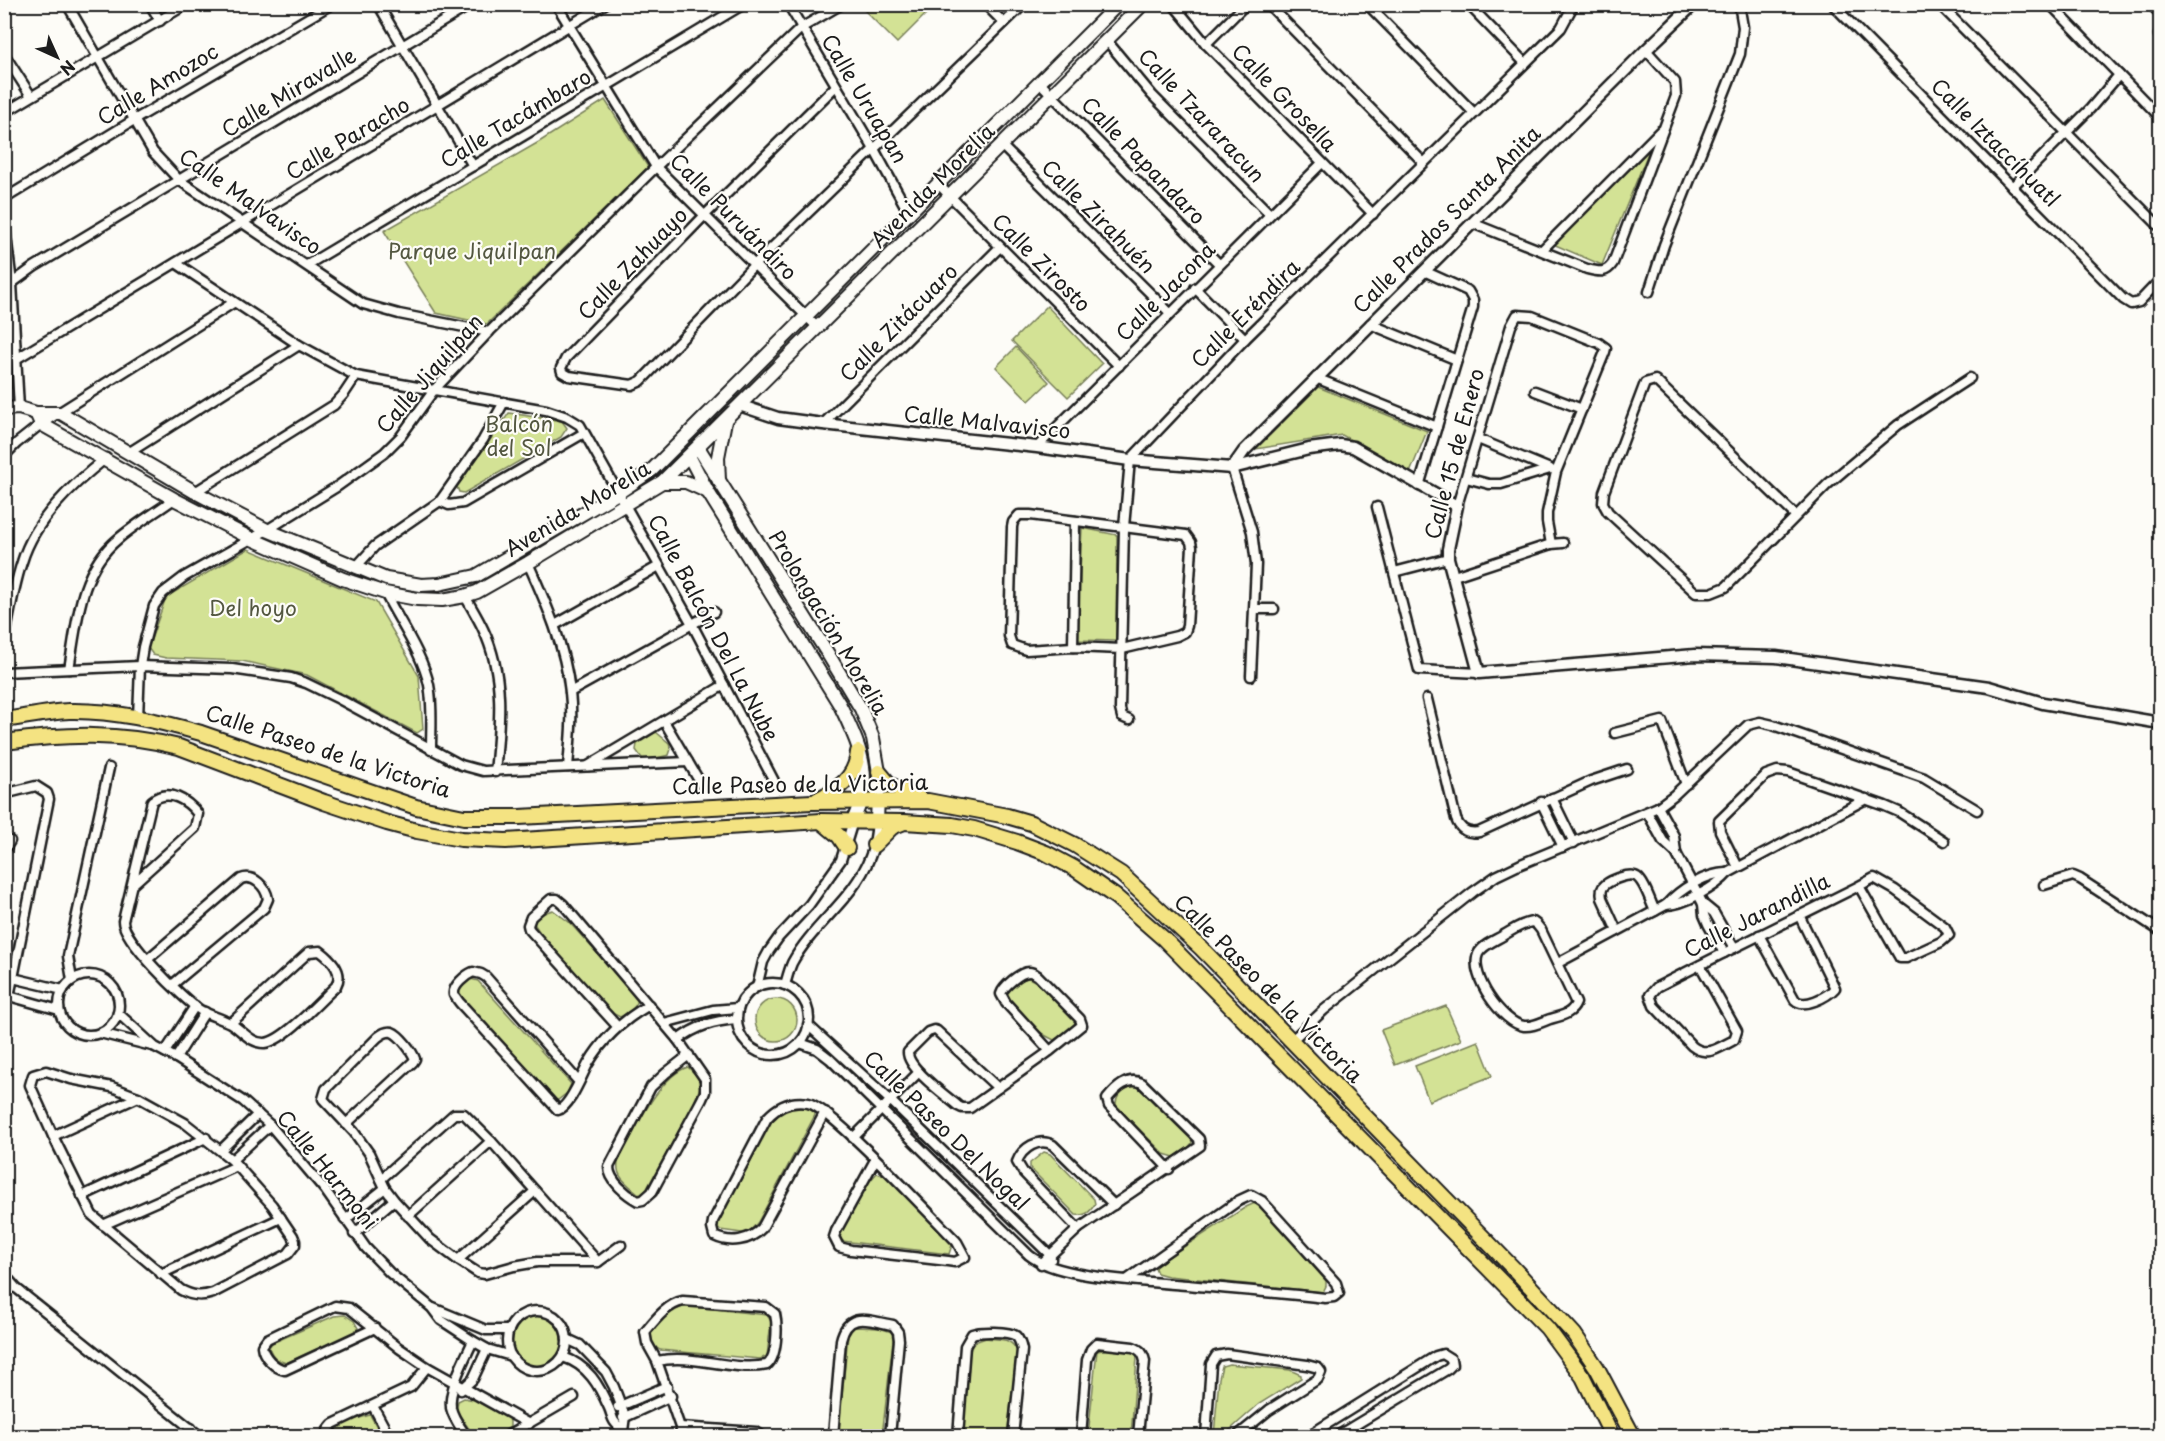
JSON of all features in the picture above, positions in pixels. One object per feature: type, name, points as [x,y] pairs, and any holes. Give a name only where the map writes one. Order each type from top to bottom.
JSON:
[{"type":"main road","name":"Avenida Morelia","points":[[39,418],[61,413],[195,492],[267,530],[355,568],[386,579],[421,585],[439,584],[476,576],[618,493],[663,460],[1041,84],[1118,4]]},
{"type":"main road","name":"Avenida Morelia","points":[[4,409],[19,408],[39,418],[174,499],[252,539],[343,579],[385,593],[417,599],[442,600],[465,596],[528,563],[662,482],[1143,4]]},
{"type":"main road","points":[[719,482],[718,457],[725,419]]},
{"type":"main road","name":"Prolongación Morelia","points":[[693,452],[719,482],[846,683],[865,718],[875,746],[879,772],[877,821]]},
{"type":"main road","name":"Prolongación Morelia","points":[[693,452],[708,492],[840,705],[855,738],[864,775],[861,801],[853,821]]},
{"type":"main road","points":[[662,482],[686,482],[708,492]]},
{"type":"main road","name":"Calle Paseo de la Victoria","points":[[4,720],[68,711],[138,718],[201,733],[416,807],[464,817],[519,817],[812,802],[928,801],[981,810],[1031,823],[1075,845],[1122,874],[1201,948],[1514,1269],[1574,1334],[1597,1368],[1633,1437]]},
{"type":"main road","name":"Calle Paseo de la Victoria","points":[[4,742],[96,735],[161,742],[387,823],[461,839],[506,841],[821,821],[877,821],[952,825],[974,829],[1046,853],[1097,882],[1164,939],[1473,1253],[1559,1342],[1583,1377],[1612,1436]]},
{"type":"main road","points":[[855,738],[875,746]]},
{"type":"main road","points":[[812,802],[834,791],[847,781],[858,760],[858,752]]},
{"type":"main road","points":[[879,772],[890,785],[899,791],[928,801]]},
{"type":"main road","points":[[821,821],[839,836],[847,848]]},
{"type":"main road","points":[[874,845],[892,827],[904,822]]},
{"type":"main road","points":[[1164,939],[1173,936],[1201,948]]},
{"type":"main road","points":[[1473,1253],[1479,1253],[1503,1272],[1514,1269]]},
{"type":"street","name":"Calle Malvavisco","points":[[67,4],[153,152],[178,180],[363,304],[399,314],[489,332]]},
{"type":"street","points":[[150,4],[159,21]]},
{"type":"street","points":[[4,113],[187,4]]},
{"type":"street","name":"Calle Amozoc","points":[[4,200],[134,120],[332,4]]},
{"type":"street","points":[[378,4],[473,166]]},
{"type":"street","name":"Calle Miravalle","points":[[4,289],[34,267],[472,4]]},
{"type":"street","name":"Calle Puruándiro","points":[[555,4],[656,167],[817,327]]},
{"type":"street","name":"Calle Paracho","points":[[16,359],[605,4]]},
{"type":"street","name":"Calle Tacámbaro","points":[[307,266],[744,4]]},
{"type":"street","name":"Calle Uruapan","points":[[788,4],[909,213]]},
{"type":"street","name":"Calle Jiquilpan","points":[[138,718],[140,666],[154,606],[159,598],[184,577],[252,539],[338,486],[384,453],[401,436],[434,390],[489,332],[656,167],[801,28],[842,4]]},
{"type":"street","points":[[985,4],[1004,23]]},
{"type":"street","points":[[755,264],[875,151],[1024,4]]},
{"type":"street","name":"Calle Grosella","points":[[1173,4],[1206,44],[1372,214]]},
{"type":"street","points":[[1206,44],[1246,4]]},
{"type":"street","points":[[1268,4],[1423,162]]},
{"type":"street","points":[[1367,4],[1473,112]]},
{"type":"street","points":[[1468,4],[1526,63]]},
{"type":"street","name":"Calle Prados Santa Anita","points":[[1232,468],[1244,451],[1316,378],[1695,4]]},
{"type":"street","points":[[1649,292],[1664,245],[1740,54],[1743,27],[1739,4]]},
{"type":"street","name":"Calle Iztaccíhuatl","points":[[1832,4],[1844,8],[2012,187],[2123,299],[2134,304],[2160,280]]},
{"type":"street","points":[[1939,4],[2160,227]]},
{"type":"street","points":[[2050,4],[2160,117]]},
{"type":"street","points":[[2151,4],[2160,14]]},
{"type":"street","name":"Calle Eréndira","points":[[1130,460],[1245,339],[1473,112],[1561,28],[1573,5]]},
{"type":"street","name":"Calle Tzararacun","points":[[1107,40],[1152,95],[1270,214]]},
{"type":"street","points":[[1472,223],[1587,269],[1603,272],[1608,270],[1613,263],[1676,96],[1675,82],[1646,50]]},
{"type":"street","points":[[4,54],[31,96]]},
{"type":"street","points":[[2012,187],[2091,109],[2119,75]]},
{"type":"street","name":"Calle Papandaro","points":[[1041,84],[1219,264]]},
{"type":"street","name":"Calle Zahuayo","points":[[755,264],[637,383],[632,385],[569,376],[562,372],[561,368],[566,358],[704,216],[836,86]]},
{"type":"street","points":[[1542,250],[1663,127]]},
{"type":"street","name":"Calle Zirahuén","points":[[1001,146],[1170,313]]},
{"type":"street","name":"Calle Jacona","points":[[1037,447],[1322,163]]},
{"type":"street","name":"Calle Zirosto","points":[[938,184],[1119,366]]},
{"type":"street","points":[[4,219],[12,283],[19,408]]},
{"type":"street","name":"Calle Zitácuaro","points":[[823,424],[1000,247]]},
{"type":"street","points":[[176,263],[299,345],[356,376],[504,402],[567,417],[575,420],[584,433],[463,503],[449,505],[440,501]]},
{"type":"street","points":[[1419,486],[1473,307],[1473,300],[1468,291],[1424,271]]},
{"type":"street","points":[[1195,288],[1245,339]]},
{"type":"street","points":[[61,413],[234,303]]},
{"type":"street","name":"Calle 15 de Enero","points":[[1479,673],[1448,558],[1448,549],[1457,506],[1510,326],[1517,315],[1532,316],[1603,345],[1605,352],[1582,409]]},
{"type":"street","points":[[1370,324],[1457,360]]},
{"type":"street","points":[[130,452],[299,345]]},
{"type":"street","points":[[195,492],[334,405],[356,376]]},
{"type":"street","points":[[1316,378],[1437,427]]},
{"type":"street","points":[[1796,515],[1655,380],[1645,383],[1604,492],[1603,503],[1608,512],[1696,593],[1711,593],[1725,587],[1828,484],[1898,425],[1970,378]]},
{"type":"street","points":[[1535,390],[1582,409],[1553,470],[1547,513],[1551,544]]},
{"type":"street","points":[[355,568],[375,546],[440,501],[483,440],[504,402]]},
{"type":"street","name":"Calle Malvavisco","points":[[739,405],[778,418],[823,424],[1037,447],[1130,460],[1232,468],[1309,449],[1340,445],[1353,447],[1457,506]]},
{"type":"street","points":[[4,456],[39,418]]},
{"type":"street","name":"Calle Balcón Del La Nube","points":[[584,433],[692,624],[774,781]]},
{"type":"street","points":[[1478,440],[1553,470]]},
{"type":"street","points":[[4,644],[22,560],[35,534],[58,502],[83,476],[106,458]]},
{"type":"street","points":[[1129,720],[1122,717],[1120,709],[1124,527],[1130,460]]},
{"type":"street","points":[[1232,468],[1255,547],[1255,609],[1251,676]]},
{"type":"street","points":[[1466,478],[1489,484],[1501,484],[1553,470]]},
{"type":"street","points":[[69,669],[81,600],[88,578],[99,559],[117,539],[174,499]]},
{"type":"street","points":[[1377,507],[1419,670],[1479,673],[1695,654],[1776,657],[1989,687],[2043,703],[2160,723]]},
{"type":"street","points":[[1025,514],[1075,521],[1180,533],[1189,538],[1192,547],[1187,626],[1182,634],[1122,649],[1072,647],[1026,650],[1016,647],[1010,640],[1012,527],[1016,517],[1025,514]]},
{"type":"street","points":[[1072,647],[1075,521]]},
{"type":"street","points":[[1454,576],[1551,544],[1563,543]]},
{"type":"street","points":[[1394,572],[1448,558]]},
{"type":"street","points":[[528,563],[555,625],[570,692],[568,767]]},
{"type":"street","points":[[555,625],[660,566]]},
{"type":"street","points":[[385,593],[424,667],[432,712],[431,750]]},
{"type":"street","points":[[465,596],[483,629],[497,671],[501,699],[495,772]]},
{"type":"street","points":[[1255,609],[1274,609]]},
{"type":"street","points":[[570,692],[714,612]]},
{"type":"street","name":"Calle Paseo de la Victoria","points":[[4,672],[140,666],[232,669],[291,678],[306,682],[431,750],[472,769],[495,772],[688,762]]},
{"type":"street","points":[[586,767],[724,685]]},
{"type":"street","points":[[1427,699],[1456,819],[1460,828],[1470,833],[1479,832],[1591,781],[1627,769]]},
{"type":"street","points":[[663,721],[700,784]]},
{"type":"street","points":[[1615,733],[1662,721],[1686,784]]},
{"type":"street","points":[[1291,1041],[1324,1010],[1496,876],[1658,807],[1686,784],[1748,725],[1760,722],[1924,778],[1977,810]]},
{"type":"street","points":[[72,980],[68,956],[109,768]]},
{"type":"street","points":[[1738,867],[1720,831],[1722,816],[1766,775],[1777,771],[1788,772],[1899,812],[1944,841]]},
{"type":"street","points":[[4,794],[36,786],[47,793],[49,800],[7,1000],[59,1010]]},
{"type":"street","points":[[132,885],[195,828],[198,814],[186,802],[167,795],[158,796],[152,801],[123,921],[124,928],[148,959],[195,1006],[231,1023],[259,1042],[276,1040],[336,986],[340,975],[338,969],[320,951],[309,952],[231,1023]]},
{"type":"street","points":[[1552,798],[1574,843]]},
{"type":"street","points":[[1558,963],[1665,905],[1675,896],[1720,880],[1738,867],[1866,799]]},
{"type":"street","points":[[1541,802],[1563,847]]},
{"type":"street","points":[[1658,807],[1674,836],[1676,853]]},
{"type":"street","points":[[1647,812],[1663,841],[1676,853],[1703,904],[1706,920],[1724,953]]},
{"type":"street","name":"Prolongación Morelia","points":[[757,987],[763,962],[769,951],[809,905],[841,860],[847,848],[853,821]]},
{"type":"street","name":"Prolongación Morelia","points":[[785,985],[791,964],[800,951],[858,880],[874,845],[877,821]]},
{"type":"street","points":[[4,851],[10,841]]},
{"type":"street","points":[[1617,931],[1602,898],[1601,893],[1605,885],[1629,874],[1635,876],[1655,910]]},
{"type":"street","points":[[2044,885],[2073,876],[2160,931]]},
{"type":"street","points":[[148,959],[241,879],[246,877],[255,879],[266,891],[268,899],[264,908],[172,985]]},
{"type":"street","name":"Calle Jarandilla","points":[[1700,965],[1737,1032],[1734,1040],[1711,1052],[1697,1050],[1653,1006],[1650,995],[1657,987],[1700,965],[1734,948],[1759,935],[1874,878],[1895,890],[1946,927],[1948,935],[1946,939],[1906,958],[1900,958],[1859,886]]},
{"type":"street","points":[[617,1026],[530,929],[528,925],[531,917],[551,899],[557,899],[563,904],[678,1040],[705,1079],[705,1092],[652,1192],[643,1200],[638,1201],[614,1181],[609,1167],[651,1088],[666,1072],[688,1055]]},
{"type":"street","points":[[1703,904],[1714,913],[1734,948]]},
{"type":"street","points":[[1759,935],[1799,1004],[1831,993],[1834,988],[1833,984],[1799,915]]},
{"type":"street","points":[[1533,922],[1537,925],[1558,963],[1576,999],[1575,1007],[1566,1014],[1522,1026],[1499,1008],[1481,984],[1477,964],[1479,953],[1488,944],[1524,924],[1533,922]]},
{"type":"street","points":[[579,1082],[486,977],[473,972],[461,981],[454,990],[460,1003],[554,1106],[561,1110],[567,1103],[599,1048],[617,1026],[649,1005]]},
{"type":"street","points":[[998,1088],[944,1036],[934,1030],[928,1032],[908,1052],[909,1058],[919,1072],[957,1106],[970,1108],[1050,1052],[1082,1026],[1080,1019],[1034,973],[1025,972],[1004,988],[1001,994],[1006,1003],[1050,1052]]},
{"type":"street","points":[[91,975],[109,982],[117,994],[118,1014],[111,1025],[100,1033],[87,1035],[74,1031],[64,1022],[59,1010],[63,990],[72,980],[91,975]]},
{"type":"street","points":[[13,978],[63,990]]},
{"type":"street","points":[[769,983],[785,985],[803,999],[808,1011],[808,1025],[800,1043],[792,1050],[771,1056],[760,1053],[750,1048],[738,1030],[736,1019],[738,1008],[749,992],[757,987],[769,983]]},
{"type":"street","points":[[165,1052],[195,1006]]},
{"type":"street","points":[[664,1023],[713,1010],[738,1008]]},
{"type":"street","points":[[176,1058],[205,1012]]},
{"type":"street","name":"Calle Harmoni","points":[[118,1014],[155,1047]]},
{"type":"street","points":[[678,1040],[706,1024],[736,1019]]},
{"type":"street","name":"Calle Paseo Del Nogal","points":[[808,1025],[891,1101],[1050,1255]]},
{"type":"street","points":[[346,1124],[413,1062],[412,1053],[392,1032],[378,1037],[323,1093],[324,1101],[369,1153],[385,1188],[394,1200],[430,1239],[478,1273],[485,1274],[537,1262],[598,1262],[621,1245]]},
{"type":"street","name":"Calle Harmoni","points":[[100,1033],[155,1047],[243,1101],[270,1125],[325,1190],[354,1233],[390,1273],[432,1308],[441,1320],[487,1349],[511,1356]]},
{"type":"street","name":"Calle Paseo Del Nogal","points":[[800,1043],[817,1049],[825,1055],[1029,1255],[1041,1264],[1075,1273],[1128,1280],[1325,1298],[1337,1295],[1338,1290],[1336,1283],[1262,1201],[1251,1195],[1238,1201],[1128,1280]]},
{"type":"street","points":[[46,1071],[71,1079],[112,1087],[138,1097],[185,1123],[235,1163],[280,1218],[295,1241],[292,1250],[282,1258],[220,1290],[207,1295],[191,1295],[160,1274],[92,1215],[52,1136],[30,1085],[33,1075],[46,1071]]},
{"type":"street","points":[[853,1138],[919,1072]]},
{"type":"street","points":[[1041,1264],[1078,1229],[1169,1169],[1198,1149],[1201,1144],[1199,1139],[1142,1083],[1137,1080],[1126,1081],[1109,1095],[1107,1099],[1109,1106],[1169,1169]]},
{"type":"street","points":[[52,1136],[138,1097]]},
{"type":"street","points":[[825,1112],[762,1228],[755,1236],[747,1240],[714,1236],[711,1228],[713,1221],[758,1133],[776,1109],[792,1103],[809,1103],[825,1112],[853,1138],[875,1160],[957,1242],[964,1257],[955,1262],[839,1247],[834,1238],[836,1231],[875,1160]]},
{"type":"street","points":[[221,1150],[258,1114]]},
{"type":"street","points":[[381,1179],[454,1114],[464,1114],[491,1141],[598,1262]]},
{"type":"street","points":[[103,1224],[235,1163],[270,1125]]},
{"type":"street","points":[[82,1196],[206,1138]]},
{"type":"street","points":[[408,1216],[491,1141]]},
{"type":"street","points":[[1078,1229],[1023,1172],[1017,1162],[1021,1154],[1038,1142],[1043,1141],[1053,1145],[1114,1205]]},
{"type":"street","points":[[345,1220],[385,1188]]},
{"type":"street","points":[[458,1260],[535,1191]]},
{"type":"street","points":[[354,1233],[394,1200]]},
{"type":"street","points":[[160,1274],[280,1218]]},
{"type":"street","points":[[1050,1255],[1053,1268]]},
{"type":"street","points":[[4,1274],[16,1288],[200,1437]]},
{"type":"street","points":[[657,1361],[677,1358],[751,1366],[767,1365],[773,1359],[776,1318],[766,1307],[683,1301],[664,1311],[645,1332],[647,1343],[667,1386],[683,1437]]},
{"type":"street","points":[[375,1328],[285,1370],[274,1366],[262,1350],[267,1339],[335,1306],[349,1308],[427,1367],[529,1424]]},
{"type":"street","name":"Calle Harmoni","points":[[432,1308],[486,1330],[509,1330]]},
{"type":"street","points":[[534,1311],[548,1313],[560,1320],[567,1339],[563,1357],[552,1367],[539,1371],[520,1366],[511,1356],[507,1343],[509,1330],[516,1318],[534,1311]]},
{"type":"street","points":[[833,1437],[841,1340],[846,1326],[856,1320],[893,1325],[898,1332],[890,1437]]},
{"type":"street","points":[[958,1437],[965,1346],[972,1334],[978,1332],[1010,1333],[1020,1342],[1022,1350],[1013,1437]]},
{"type":"street","points":[[567,1339],[580,1345],[606,1372],[625,1416],[624,1434]]},
{"type":"street","points":[[466,1437],[451,1408],[454,1382],[473,1341]]},
{"type":"street","points":[[1082,1437],[1087,1360],[1091,1348],[1097,1343],[1133,1347],[1139,1349],[1144,1356],[1138,1437]]},
{"type":"street","points":[[453,1395],[472,1379],[487,1349]]},
{"type":"street","points":[[1206,1437],[1211,1364],[1216,1356],[1227,1354],[1318,1368],[1321,1372],[1318,1379],[1269,1410],[1237,1437]]},
{"type":"street","points":[[1308,1437],[1440,1354],[1447,1354],[1451,1359],[1452,1365],[1448,1370],[1337,1437]]},
{"type":"street","points":[[563,1357],[584,1367],[599,1387],[614,1421],[624,1434]]},
{"type":"street","points":[[331,1437],[328,1430],[333,1424],[411,1387],[427,1367]]},
{"type":"street","points":[[1402,1377],[1413,1391]]},
{"type":"street","points":[[610,1411],[667,1386]]},
{"type":"street","points":[[614,1421],[670,1396]]},
{"type":"street","points":[[507,1437],[574,1397]]},
{"type":"street","points":[[373,1406],[389,1437]]},
{"type":"street","points":[[680,1427],[756,1432],[762,1437]]},
{"type":"street","points":[[184,1437],[191,1428]]},
{"type":"green space","points":[[866,4],[935,5],[897,43],[861,7]]},
{"type":"green space","name":"Parque Jiquilpan","points":[[605,100],[648,167],[487,324],[436,313],[384,231],[539,142]]},
{"type":"green space","points":[[1650,148],[1602,265],[1553,244]]},
{"type":"green space","points":[[6,303],[12,388],[5,390],[4,304]]},
{"type":"green space","points":[[1047,306],[1102,364],[1068,397],[1012,341]]},
{"type":"green space","points":[[1016,347],[1049,382],[1029,401],[996,367]]},
{"type":"green space","points":[[1318,387],[1427,431],[1410,473],[1342,435],[1256,449]]},
{"type":"green space","name":"Balcón del Sol","points":[[509,413],[562,421],[567,428],[561,437],[464,493],[459,492],[457,487]]},
{"type":"green space","points":[[1082,528],[1117,535],[1116,641],[1077,640]]},
{"type":"green space","name":"Del hoyo","points":[[248,549],[376,602],[419,676],[423,729],[417,733],[307,675],[242,661],[166,658],[153,655],[148,648],[166,597]]},
{"type":"green space","points":[[656,732],[669,743],[671,749],[669,755],[644,761],[636,750],[637,744]]},
{"type":"green space","points":[[553,910],[569,922],[638,1000],[628,1012],[620,1017],[614,1014],[546,942],[533,922],[542,914]]},
{"type":"green space","points":[[1029,978],[1042,985],[1075,1019],[1075,1024],[1066,1033],[1054,1040],[1039,1032],[1025,1020],[1013,1007],[1004,992],[1023,979]]},
{"type":"green space","points":[[471,979],[478,981],[571,1084],[567,1093],[558,1100],[553,1100],[460,996],[459,990]]},
{"type":"green space","points":[[776,999],[784,1000],[791,1005],[796,1012],[796,1028],[791,1035],[784,1040],[776,1041],[768,1040],[761,1035],[756,1028],[755,1020],[756,1012],[761,1005],[768,1000]]},
{"type":"green space","points":[[1446,1006],[1461,1040],[1395,1065],[1381,1030]]},
{"type":"green space","points":[[1478,1041],[1492,1076],[1429,1101],[1415,1066]]},
{"type":"green space","points":[[688,1067],[697,1076],[701,1085],[693,1105],[646,1190],[640,1195],[626,1184],[620,1175],[619,1159],[657,1093],[677,1072]]},
{"type":"green space","points":[[1135,1085],[1191,1138],[1192,1143],[1188,1148],[1174,1157],[1164,1154],[1116,1106],[1121,1092]]},
{"type":"green space","points":[[802,1108],[814,1109],[815,1115],[758,1222],[750,1231],[742,1233],[720,1230],[717,1220],[767,1127],[782,1112]]},
{"type":"green space","points":[[1044,1152],[1050,1154],[1094,1199],[1095,1204],[1087,1213],[1076,1215],[1030,1168],[1030,1163]]},
{"type":"green space","points":[[877,1173],[886,1176],[950,1240],[952,1245],[949,1254],[842,1241],[839,1236],[868,1183]]},
{"type":"green space","points":[[1255,1203],[1272,1219],[1326,1281],[1323,1292],[1157,1273],[1154,1266]]},
{"type":"green space","points":[[686,1306],[767,1315],[771,1321],[767,1356],[760,1359],[660,1350],[654,1346],[649,1337],[655,1327],[670,1314]]},
{"type":"green space","points":[[537,1314],[551,1318],[559,1326],[563,1340],[559,1354],[551,1362],[537,1366],[523,1362],[515,1354],[511,1340],[515,1326],[523,1318]]},
{"type":"green space","points":[[345,1315],[354,1321],[358,1328],[351,1334],[286,1363],[275,1358],[270,1350],[272,1343],[334,1316]]},
{"type":"green space","points":[[850,1328],[879,1328],[892,1332],[882,1436],[838,1436],[848,1335]]},
{"type":"green space","points":[[986,1338],[1009,1342],[1017,1352],[1007,1436],[963,1436],[969,1356],[974,1344]]},
{"type":"green space","points":[[1109,1349],[1136,1353],[1131,1436],[1088,1436],[1097,1351]]},
{"type":"green space","points":[[1229,1364],[1290,1370],[1301,1375],[1301,1378],[1259,1404],[1223,1436],[1214,1436],[1219,1378],[1222,1366]]},
{"type":"green space","points":[[464,1398],[474,1400],[510,1420],[510,1427],[496,1436],[474,1436],[456,1410],[458,1401]]},
{"type":"green space","points":[[370,1415],[382,1436],[339,1436],[335,1430],[346,1422]]}]
